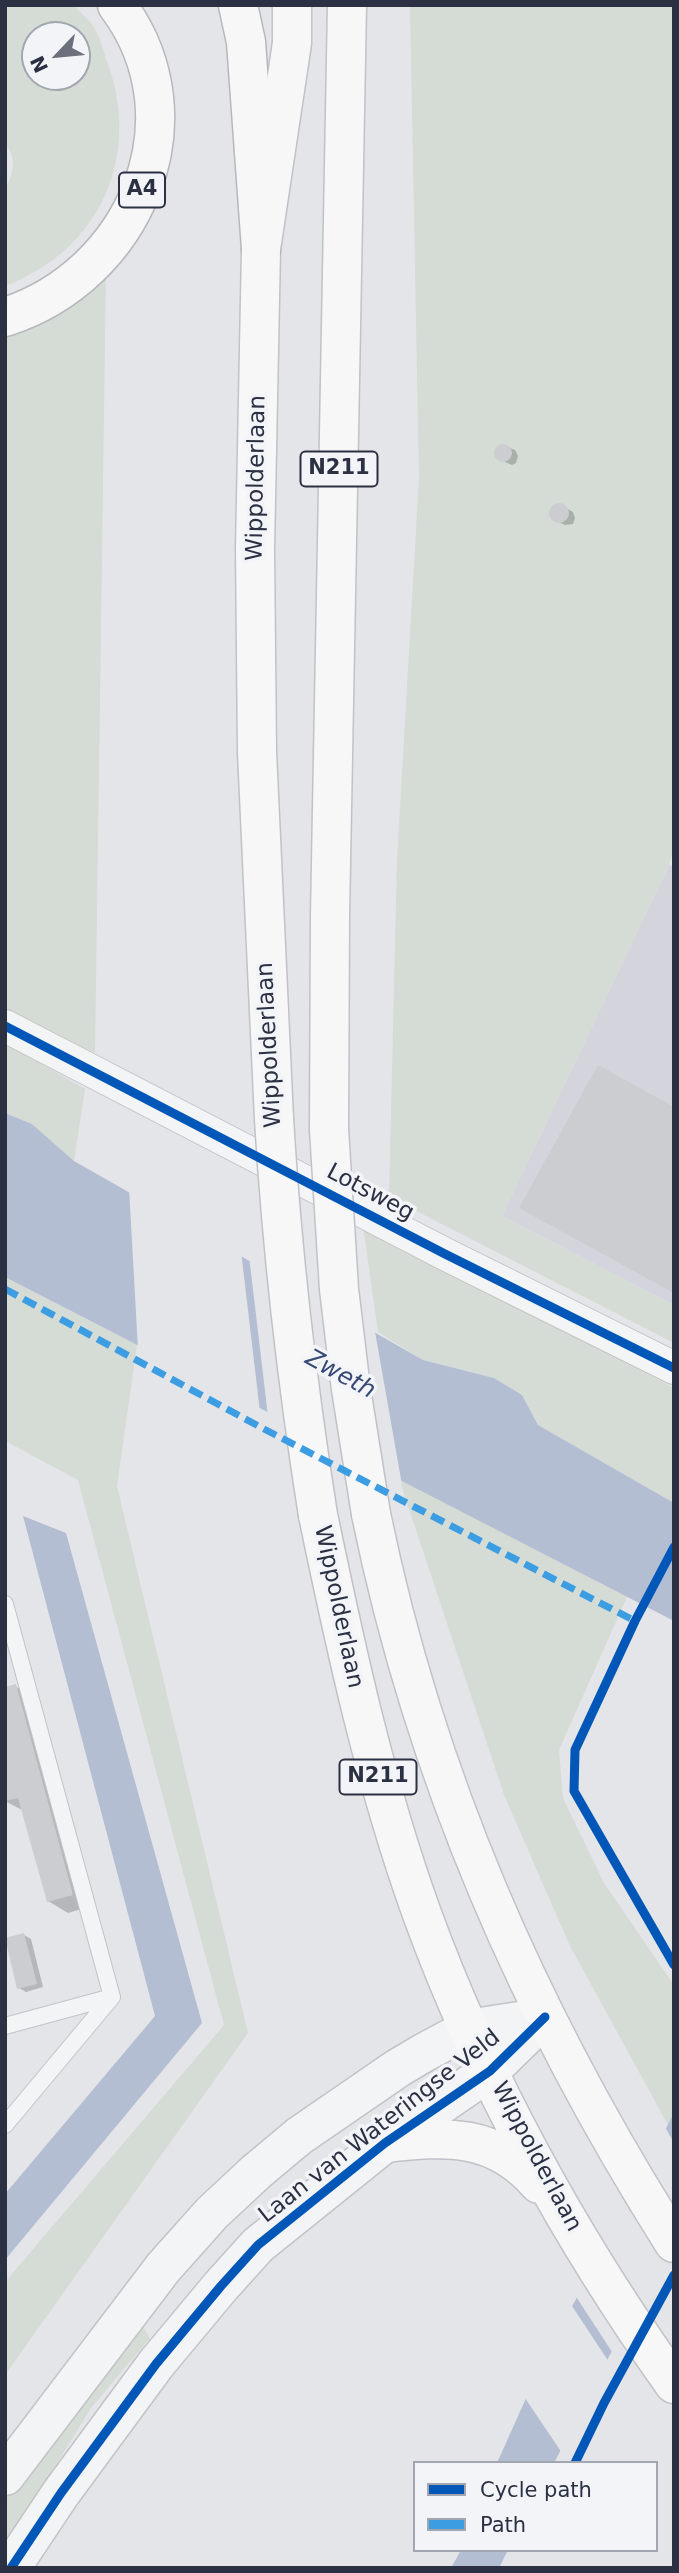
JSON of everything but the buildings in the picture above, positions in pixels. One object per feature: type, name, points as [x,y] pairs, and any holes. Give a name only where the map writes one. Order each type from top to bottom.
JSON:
[{"type":"main road","name":"A4","points":[[5,317],[27,310],[54,296],[83,275],[109,248],[127,222],[142,190],[153,150],[155,122],[152,89],[142,50],[117,5]]},
{"type":"main road","points":[[238,5],[246,42],[261,249]]},
{"type":"main road","name":"Wippolderlaan","points":[[292,5],[292,43],[261,249],[255,549],[256,682],[274,1119],[288,1300],[318,1515],[350,1670],[381,1786],[422,1914],[468,2029],[563,2212],[671,2380]]},
{"type":"main road","name":"N211","points":[[347,5],[331,863],[329,1129],[339,1289],[351,1388],[384,1576],[406,1663],[443,1779],[482,1880],[545,2017],[606,2129],[674,2243]]},
{"type":"main road","points":[[385,2143],[449,2137],[492,2147],[532,2176],[563,2212]]},
{"type":"street","name":"Lotsweg","points":[[5,1026],[445,1254],[674,1368]]},
{"type":"street","name":"Laan van Wateringse Veld","points":[[5,2476],[155,2278],[212,2213],[299,2136],[398,2068],[468,2029],[545,2017]]},
{"type":"street","name":"Laan van Wateringse Veld","points":[[11,2568],[61,2493],[156,2364],[220,2286],[258,2245],[385,2143],[490,2071],[545,2017]]},
{"type":"lane","points":[[5,1604],[112,1997]]},
{"type":"lane","points":[[5,2026],[112,1997]]},
{"type":"lane","points":[[5,2125],[112,1997]]},
{"type":"shaded area","points":[[5,5],[73,5],[89,21],[21,21],[21,91],[91,91],[91,23],[103,47],[116,95],[119,129],[116,163],[105,195],[89,223],[66,249],[38,270],[5,286],[5,188],[13,166],[5,144]]},
{"type":"shaded area","points":[[410,5],[674,5],[674,848],[669,865],[502,1216],[674,1305],[674,1343],[389,1197],[397,860],[419,478]]},
{"type":"shaded area","points":[[106,270],[95,1053],[5,1010],[5,330]]},
{"type":"shaded area","points":[[669,865],[674,867],[674,1305],[502,1216]]},
{"type":"shaded area","points":[[5,1043],[85,1089],[74,1161],[32,1124],[5,1113]]},
{"type":"shaded area","points":[[363,1226],[674,1388],[674,1503],[538,1425],[522,1395],[494,1378],[423,1360],[378,1332]]},
{"type":"shaded area","points":[[5,1277],[137,1345],[117,1486],[248,2033],[5,2375],[5,2282],[224,2025],[78,1480],[5,1441]]},
{"type":"shaded area","points":[[399,1479],[627,1597],[559,1750],[563,1798],[604,1883],[674,1985],[674,2113],[668,2125],[570,1946],[504,1795]]},
{"type":"shaded area","points":[[143,2327],[150,2338],[91,2408],[5,2548],[5,2495],[81,2399]]},
{"type":"water","name":"Zweth","points":[[5,1113],[32,1124],[74,1161],[423,1360],[494,1378],[522,1395],[538,1425],[674,1503],[674,1621],[5,1277]]},
{"type":"water","points":[[23,1516],[66,1533],[202,2023],[5,2260],[5,2194],[155,2016]]},
{"type":"water","points":[[674,2113],[674,2231],[555,2461],[498,2461],[552,2340]]},
{"type":"water","points":[[460,2552],[507,2552],[499,2568],[451,2568]]},
{"type":"pier","points":[[129,1188],[241,1251],[260,1412],[138,1349]]},
{"type":"pier","points":[[249,1256],[374,1326],[402,1485],[268,1416]]},
{"type":"pier","points":[[664,2125],[674,2143],[674,2238],[614,2355],[575,2295]]},
{"type":"pier","points":[[570,2303],[609,2362],[562,2453],[523,2395],[549,2338]]},
{"type":"marked path","points":[[5,1289],[264,1429],[635,1621]]},
{"type":"cycle path","points":[[5,1026],[445,1254],[674,1368]]},
{"type":"cycle path","points":[[674,1547],[635,1621],[575,1750],[574,1791],[674,1965]]},
{"type":"cycle path","points":[[11,2568],[61,2493],[156,2364],[258,2245],[385,2143],[490,2071],[545,2017]]},
{"type":"cycle path","points":[[576,2461],[604,2403],[674,2275]]}]
